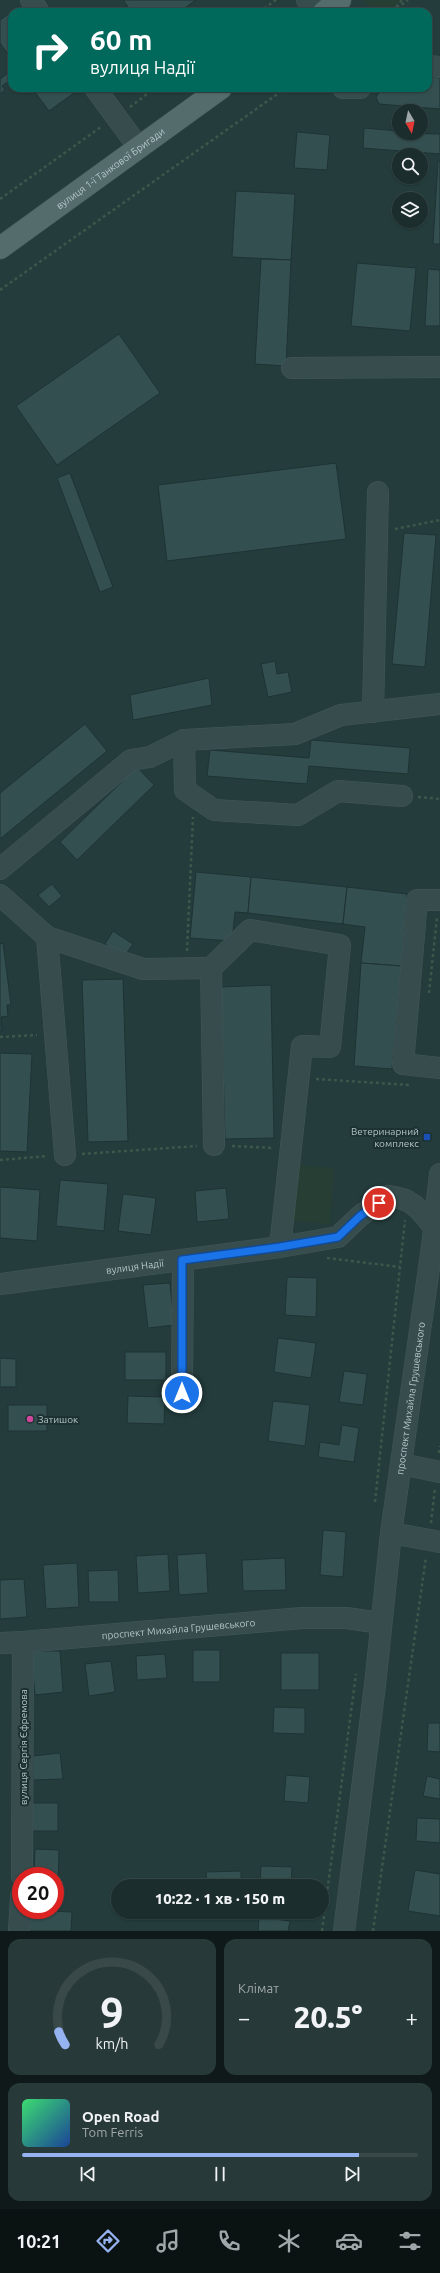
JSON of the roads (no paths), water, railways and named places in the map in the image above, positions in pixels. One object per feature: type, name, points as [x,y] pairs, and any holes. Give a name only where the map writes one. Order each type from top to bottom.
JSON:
[{"type":"main road","points":[[329,8],[340,0]]},
{"type":"main road","name":"вулиця 1-ї Танкової Бригади","points":[[0,248],[216,92]]},
{"type":"street","points":[[98,92],[139,148]]},
{"type":"street","points":[[292,368],[440,367]]},
{"type":"street","points":[[373,712],[378,492]]},
{"type":"street","points":[[0,869],[131,760],[150,757],[184,740],[295,734],[341,715],[440,704]]},
{"type":"street","points":[[184,740],[185,790],[214,810],[298,815],[338,791],[402,796]]},
{"type":"street","points":[[0,895],[47,937],[143,969],[212,968],[250,930],[340,945],[330,1047],[302,1046],[280,1247]]},
{"type":"street","points":[[431,1067],[403,1064],[417,900],[440,900]]},
{"type":"street","points":[[47,937],[65,1155]]},
{"type":"street","points":[[212,968],[214,1145]]},
{"type":"street","name":"проспект Михайла Грушевського","points":[[344,1931],[391,1533],[437,1227],[440,1174]]},
{"type":"street","name":"вулиця Надії","points":[[0,1284],[280,1247],[338,1237],[360,1216],[388,1196],[414,1203],[437,1227]]},
{"type":"street","points":[[182,1260],[182,1393]]},
{"type":"street","points":[[401,1464],[439,1472]]},
{"type":"street","points":[[391,1533],[434,1541]]},
{"type":"street","name":"проспект Михайла Грушевського","points":[[23,1642],[302,1618],[346,1618],[381,1623]]},
{"type":"street","points":[[0,1643],[23,1642]]},
{"type":"street","name":"вулиця Сергія Єфремова","points":[[22,1867],[23,1642]]},
{"type":"street","points":[[19,1931],[20,1919]]},
{"type":"place","name":"Ветеринарний комплекс","points":[[427,1137]]},
{"type":"place","name":"Затишок","points":[[30,1419]]}]
